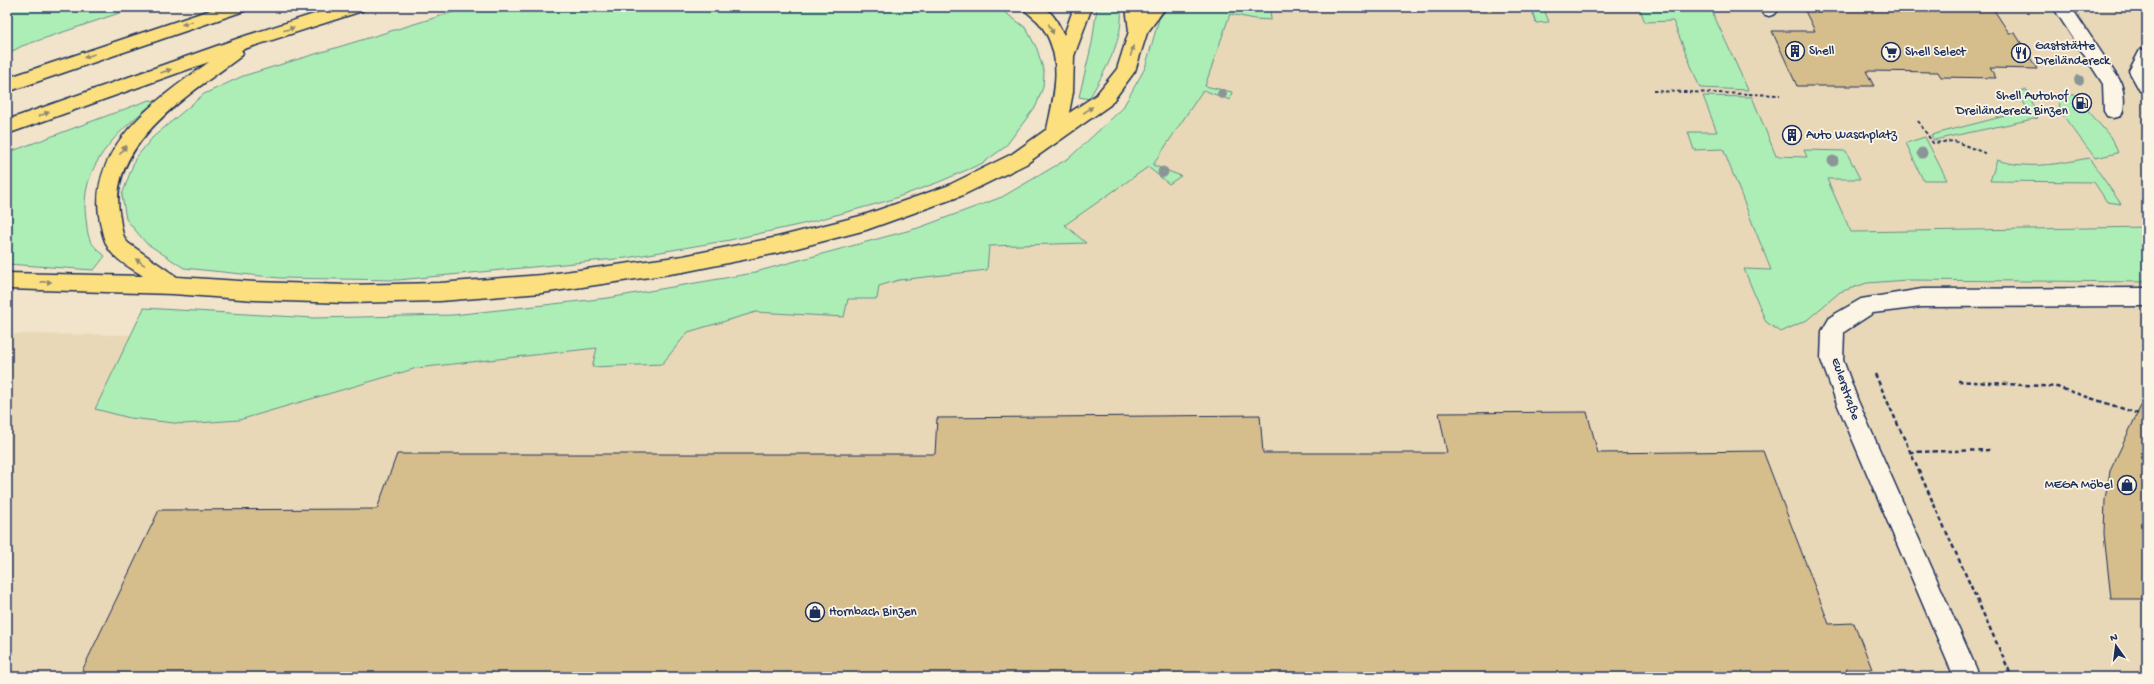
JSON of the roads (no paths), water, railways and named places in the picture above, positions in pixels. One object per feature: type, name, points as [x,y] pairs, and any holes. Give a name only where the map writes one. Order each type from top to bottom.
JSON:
[{"type":"highway","points":[[7,85],[126,43],[238,7]]},
{"type":"highway","points":[[7,127],[251,40],[356,7]]},
{"type":"highway","points":[[1031,7],[1047,20],[1065,56]]},
{"type":"highway","points":[[1056,132],[1064,92],[1065,56],[1083,7]]},
{"type":"highway","points":[[1135,7],[1138,31]]},
{"type":"highway","points":[[7,281],[173,284],[255,291],[338,293],[440,292],[542,284],[683,264],[778,245],[866,222],[946,194],[1019,159],[1103,100],[1126,71],[1138,31],[1157,7]]},
{"type":"highway","points":[[173,284],[118,247],[109,218],[106,199],[109,178],[119,155],[140,127],[174,98],[251,40]]},
{"type":"street","points":[[2062,7],[2112,84],[2114,111]]},
{"type":"street","points":[[2147,55],[2138,71],[2147,86]]},
{"type":"street","name":"Eulerstraße","points":[[1967,677],[1870,453],[1832,360],[1835,327],[1869,305],[1922,298],[2147,297]]},
{"type":"place","name":"Shell","points":[[1795,51]]},
{"type":"place","name":"Shell Select","points":[[1891,52]]},
{"type":"place","name":"Gaststätte Dreiländereck","points":[[2021,53]]},
{"type":"place","name":"Shell Autohof Dreiländereck Binzen","points":[[2082,103]]},
{"type":"place","name":"Auto Waschplatz","points":[[1792,135]]},
{"type":"place","name":"MEGA Möbel","points":[[2127,485]]},
{"type":"place","name":"Hornbach Binzen","points":[[815,612]]}]
